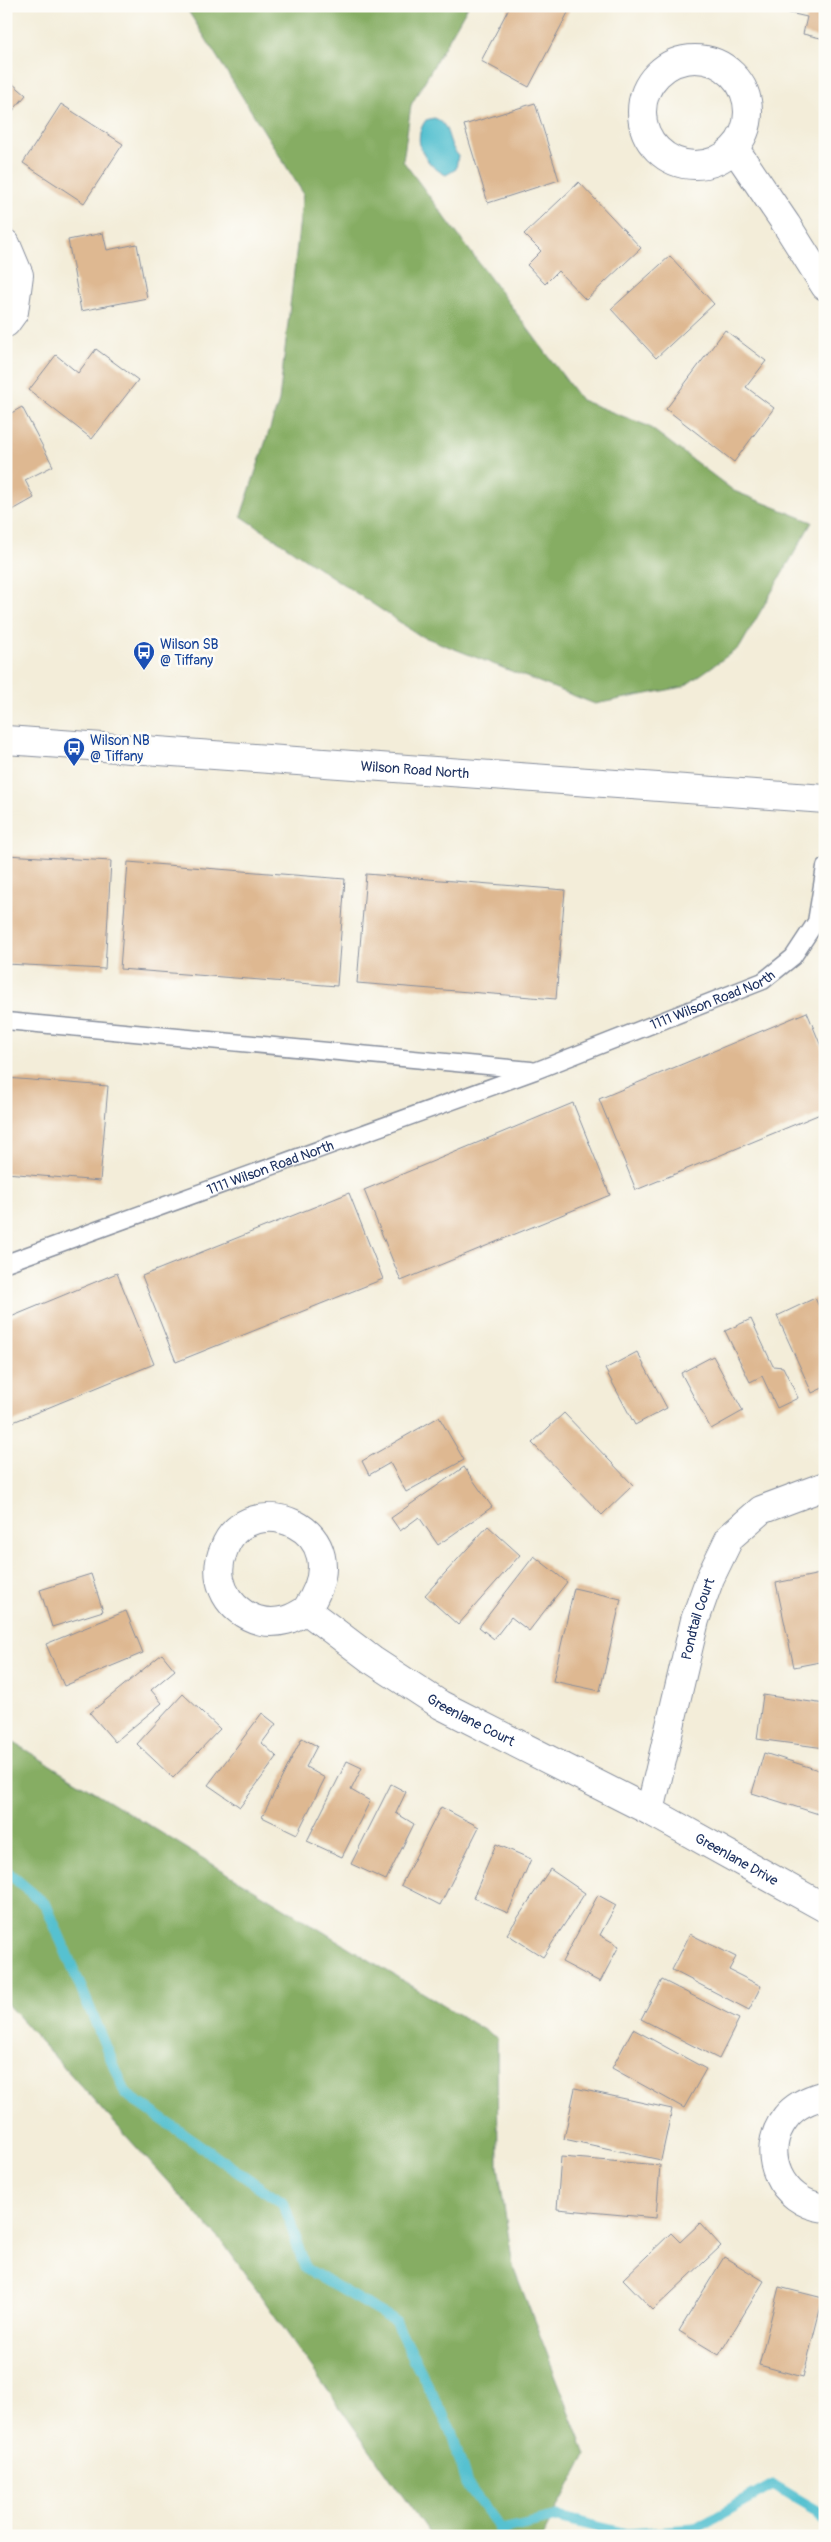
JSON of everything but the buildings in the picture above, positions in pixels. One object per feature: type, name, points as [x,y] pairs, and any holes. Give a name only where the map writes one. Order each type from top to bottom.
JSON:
[{"type":"street","points":[[735,150],[786,224],[825,286]]},
{"type":"street","points":[[6,244],[19,275],[14,312],[6,323]]},
{"type":"street","name":"Wilson Road North","points":[[6,740],[825,799]]},
{"type":"street","name":"Pondtail Court","points":[[650,1812],[695,1620],[710,1578],[730,1537],[761,1510],[825,1486]]},
{"type":"street","name":"Greenlane Court","points":[[306,1610],[372,1660],[441,1705],[650,1812]]},
{"type":"street","name":"Greenlane Drive","points":[[650,1812],[825,1908]]},
{"type":"street","points":[[825,2094],[800,2104],[786,2116],[776,2132],[772,2150],[774,2168],[782,2185],[796,2199],[813,2207],[825,2208]]},
{"type":"lane","name":"1111 Wilson Road North","points":[[6,1263],[535,1071],[763,980],[793,957],[816,922],[825,867]]},
{"type":"lane","name":"1111 Wilson Road North","points":[[6,1021],[535,1071]]},
{"type":"green space","points":[[185,6],[468,6],[411,105],[403,161],[581,400],[648,426],[734,491],[812,522],[740,647],[683,687],[595,704],[419,635],[241,516],[279,401],[303,193]]},
{"type":"green space","points":[[6,1738],[497,2038],[498,2166],[513,2266],[586,2454],[543,2536],[431,2536],[224,2244],[6,2003]]},
{"type":"water","points":[[434,118],[443,124],[458,155],[456,169],[446,175],[438,171],[426,159],[420,144],[421,128],[426,120]]},
{"type":"waterway","points":[[6,1871],[46,1905],[126,2094],[284,2204],[305,2268],[395,2321],[451,2431],[467,2484],[501,2530],[558,2517],[627,2534],[694,2529],[773,2485],[816,2510],[825,2520]]},
{"type":"place","name":"Wilson SB @ Tiffany","points":[[144,671]]},
{"type":"place","name":"Wilson NB @ Tiffany","points":[[74,767]]}]
